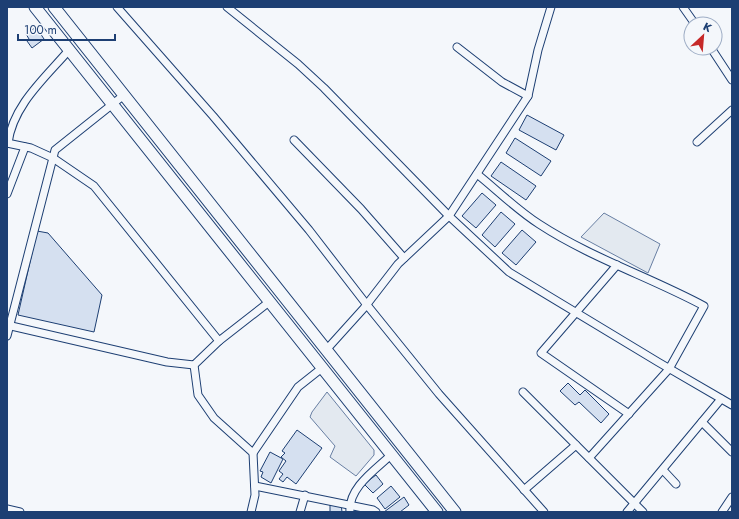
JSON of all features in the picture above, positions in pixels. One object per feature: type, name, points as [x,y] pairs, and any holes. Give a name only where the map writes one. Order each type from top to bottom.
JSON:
[{"type":"highway","points":[[35,7],[437,512]]},
{"type":"highway","points":[[54,7],[455,512]]},
{"type":"street","points":[[117,7],[213,116],[304,224],[367,305],[440,394],[544,512]]},
{"type":"street","points":[[227,7],[298,64],[324,88],[449,216],[509,272],[669,369],[732,405]]},
{"type":"street","points":[[327,349],[367,305],[404,258],[449,216],[477,174],[528,96],[538,50],[551,7]]},
{"type":"street","points":[[684,7],[690,16]]},
{"type":"street","points":[[457,46],[502,82],[528,96]]},
{"type":"street","points":[[69,50],[22,106],[9,132],[7,143],[25,147],[53,158],[94,186],[219,341]]},
{"type":"street","points":[[716,56],[732,80]]},
{"type":"street","points":[[7,336],[8,325],[55,150],[124,95]]},
{"type":"street","points":[[697,142],[732,110]]},
{"type":"street","points":[[294,140],[361,209],[404,258]]},
{"type":"street","points":[[7,194],[25,147]]},
{"type":"street","points":[[477,174],[538,224],[616,266],[668,286],[704,306],[669,369],[589,458]]},
{"type":"street","points":[[616,266],[541,353],[629,414]]},
{"type":"street","points":[[8,325],[167,362],[194,364],[219,341],[269,302]]},
{"type":"street","points":[[194,364],[198,395],[214,418],[253,453]]},
{"type":"street","points":[[251,512],[255,496],[253,453],[298,387],[322,368]]},
{"type":"street","points":[[523,392],[643,512]]},
{"type":"street","points":[[627,512],[721,399]]},
{"type":"street","points":[[702,422],[732,452]]},
{"type":"street","points":[[524,490],[576,445]]},
{"type":"street","points":[[350,512],[349,504],[357,488],[391,455]]},
{"type":"street","points":[[663,470],[676,484]]},
{"type":"street","points":[[254,486],[349,504],[376,512]]},
{"type":"street","points":[[300,512],[305,495]]},
{"type":"street","points":[[722,512],[732,497]]},
{"type":"street","points":[[7,509],[20,512]]},
{"type":"shaded area","points":[[604,213],[660,244],[648,273],[581,237]]},
{"type":"shaded area","points":[[327,392],[374,450],[374,455],[356,476],[330,457],[335,446],[310,417]]},
{"type":"building","points":[[36,27],[44,39],[32,48],[27,41],[29,39],[26,34]]},
{"type":"building","points":[[527,115],[564,135],[556,150],[519,130]]},
{"type":"building","points":[[515,138],[551,161],[541,176],[506,153]]},
{"type":"building","points":[[501,162],[536,186],[526,200],[491,176]]},
{"type":"building","points":[[482,193],[496,205],[476,228],[462,216]]},
{"type":"building","points":[[501,212],[515,224],[495,247],[482,235]]},
{"type":"building","points":[[522,230],[536,242],[516,265],[502,253]]},
{"type":"building","points":[[37,231],[48,233],[102,295],[94,332],[18,315]]},
{"type":"building","points":[[568,383],[580,395],[585,390],[609,414],[601,423],[579,402],[575,405],[560,391]]},
{"type":"building","points":[[297,430],[322,448],[296,484],[287,477],[283,482],[279,479],[283,474],[279,471],[286,461],[281,457],[285,453],[282,451]]},
{"type":"building","points":[[270,452],[283,459],[271,483],[261,477],[263,472],[260,471]]},
{"type":"building","points":[[376,475],[383,484],[373,493],[364,484]]},
{"type":"building","points":[[391,486],[400,497],[385,509],[377,498]]},
{"type":"building","points":[[404,497],[409,505],[400,512],[384,512]]},
{"type":"building","points":[[330,504],[341,504],[342,512],[330,512]]}]
